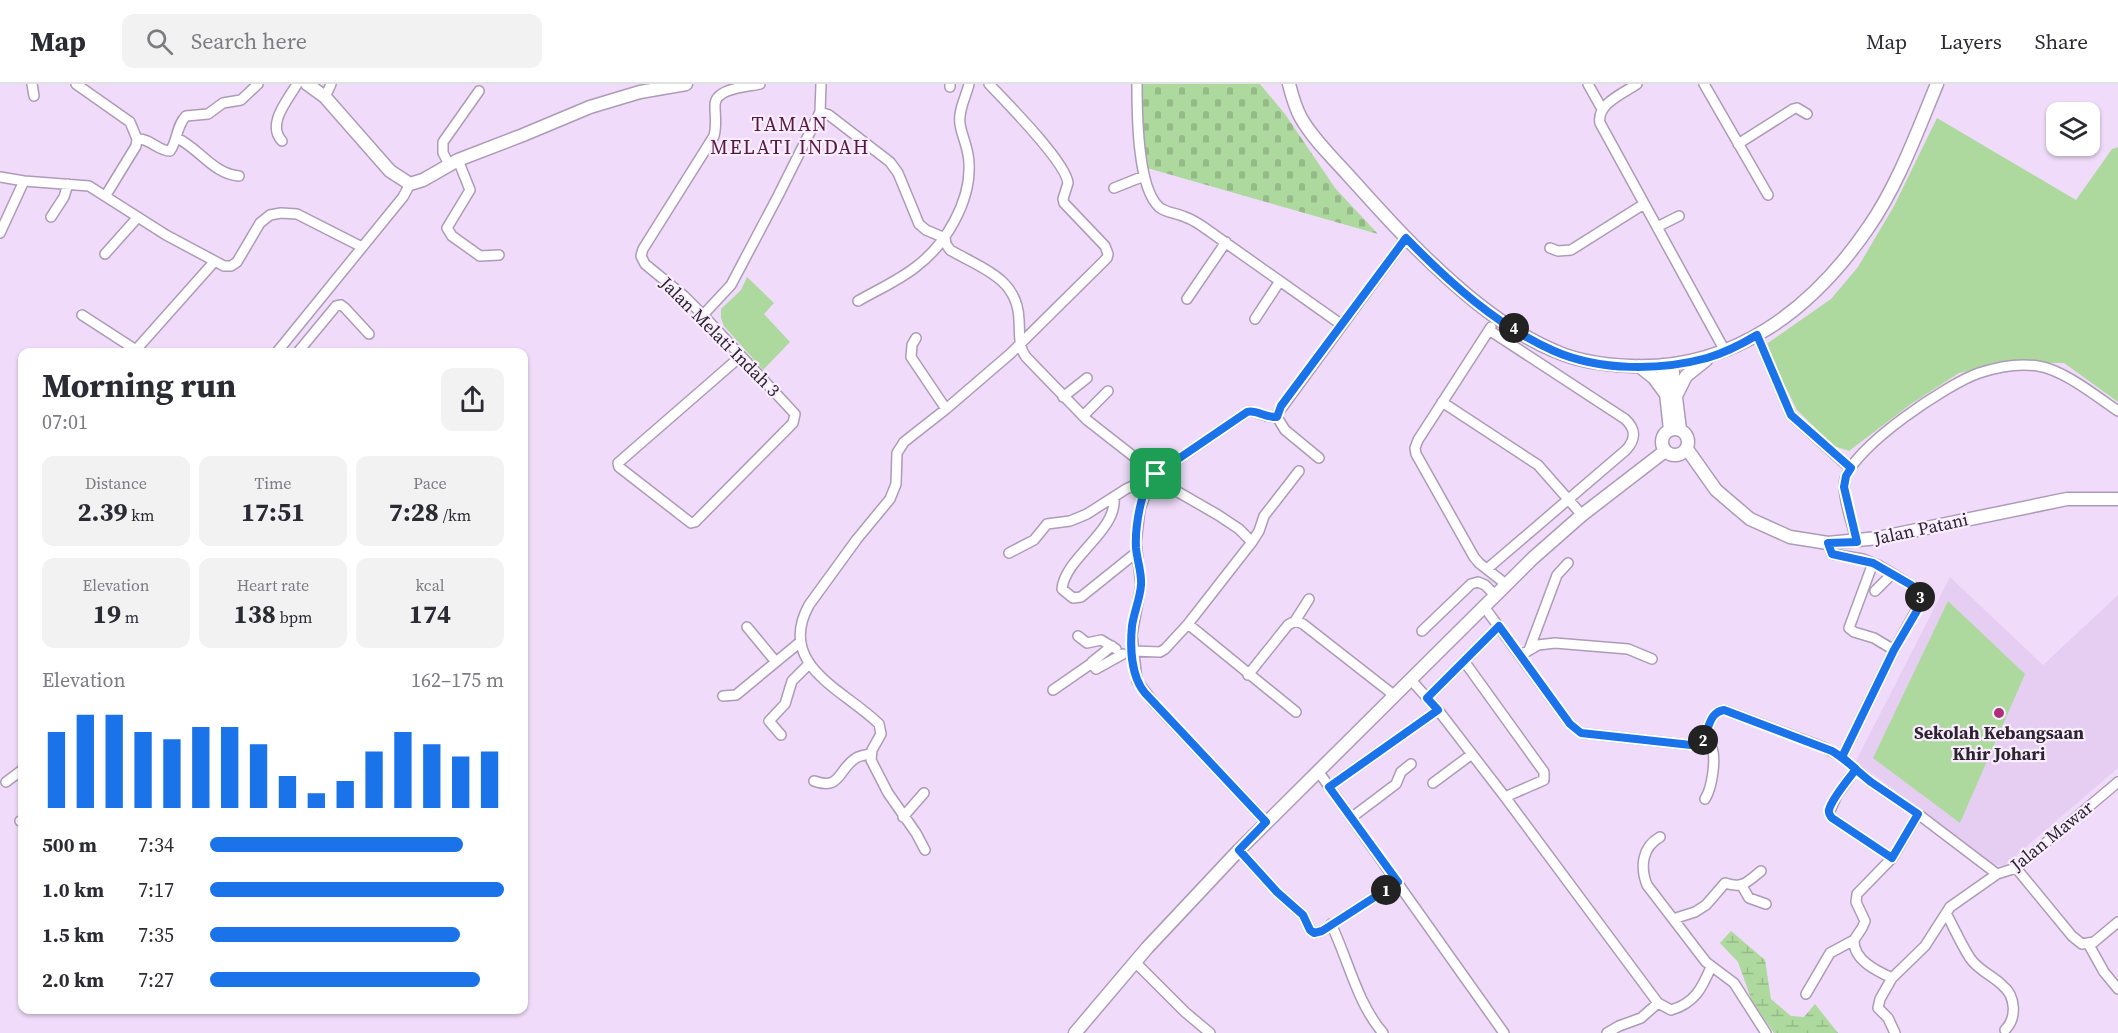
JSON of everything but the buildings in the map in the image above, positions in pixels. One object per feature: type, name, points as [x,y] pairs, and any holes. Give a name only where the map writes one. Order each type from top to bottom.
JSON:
[{"type":"main road","points":[[307,84],[325,97],[390,171],[410,184],[423,180],[454,162],[602,103],[640,92],[686,84]]},
{"type":"main road","points":[[1289,84],[1296,108],[1305,124],[1334,160],[1406,238],[1455,286],[1497,318],[1555,352],[1597,363],[1639,366],[1667,365],[1709,357],[1725,351],[1757,335],[1786,316],[1816,290],[1851,252],[1870,226],[1891,188],[1937,84]]},
{"type":"main road","points":[[1671,395],[1686,376],[1709,357]]},
{"type":"main road","points":[[1667,365],[1675,430]]},
{"type":"main road","points":[[1639,366],[1671,395]]},
{"type":"main road","points":[[1675,430],[1687,436],[1688,443],[1687,449],[1675,456],[1662,447],[1664,435],[1675,430]]},
{"type":"main road","name":"Jalan Patani","points":[[1687,449],[1716,490],[1750,519],[1790,537],[1828,543],[1857,542],[2067,499],[2102,497],[2118,499]]},
{"type":"main road","points":[[1075,1033],[1135,962],[1239,850],[1533,558],[1582,515],[1665,451]]},
{"type":"street","points":[[32,84],[34,96]]},
{"type":"street","points":[[76,84],[130,122],[137,139],[136,146],[106,195]]},
{"type":"street","points":[[137,139],[145,139],[167,152],[173,148],[178,128],[186,116],[208,114],[223,103],[241,100],[258,84]]},
{"type":"street","points":[[282,141],[278,136],[276,125],[297,84]]},
{"type":"street","points":[[325,97],[331,84]]},
{"type":"street","name":"Jalan Melati Indah 3","points":[[741,357],[618,463],[619,467],[691,524],[793,423],[795,414],[703,315],[642,260],[641,256],[643,249],[714,136],[717,120],[716,98],[722,93],[760,84]]},
{"type":"street","points":[[703,315],[734,280],[820,111],[821,84]]},
{"type":"street","points":[[858,301],[916,267],[945,238],[963,202],[968,180],[968,153],[959,121],[969,84]]},
{"type":"street","points":[[870,754],[881,734],[879,724],[809,664],[799,643],[800,624],[809,605],[857,539],[890,499],[896,484],[896,461],[899,447],[908,437],[946,410],[1020,346],[1060,303],[1103,264],[1108,254],[1105,246],[1064,203],[1068,183],[1064,171],[1026,123],[989,84]]},
{"type":"street","points":[[1137,84],[1138,127],[1144,176],[1151,196],[1160,208],[1191,219],[1341,325]]},
{"type":"street","points":[[1588,84],[1602,109]]},
{"type":"street","points":[[1638,84],[1602,109],[1599,123],[1725,351]]},
{"type":"street","points":[[1704,84],[1768,195]]},
{"type":"street","points":[[479,91],[442,146],[443,153],[454,162],[470,190],[447,228],[452,236],[480,256],[499,255]]},
{"type":"street","points":[[1738,144],[1793,109],[1797,108],[1807,114]]},
{"type":"street","points":[[820,111],[829,115],[890,162],[898,173],[919,224],[926,230],[945,238]]},
{"type":"street","points":[[177,138],[196,150],[220,171],[239,176]]},
{"type":"street","points":[[1114,188],[1144,176]]},
{"type":"street","points":[[0,177],[89,186],[224,266],[234,264],[239,259],[263,219],[281,213],[297,214],[362,247]]},
{"type":"street","points":[[0,233],[24,181]]},
{"type":"street","points":[[51,217],[64,197],[68,184]]},
{"type":"street","points":[[280,348],[403,197],[410,184]]},
{"type":"street","points":[[1550,248],[1558,251],[1570,250],[1644,204]]},
{"type":"street","points":[[1657,227],[1679,216]]},
{"type":"street","points":[[105,254],[138,217]]},
{"type":"street","points":[[945,238],[950,250],[995,276],[1007,286],[1015,297],[1018,307],[1020,346],[1026,357],[1063,397],[1154,475],[1239,529],[1252,542]]},
{"type":"street","points":[[1277,417],[1281,406],[1406,238]]},
{"type":"street","points":[[1187,299],[1226,242]]},
{"type":"street","points":[[138,348],[214,262]]},
{"type":"street","points":[[1255,319],[1280,281]]},
{"type":"street","points":[[301,348],[336,306],[340,305],[369,334]]},
{"type":"street","points":[[312,310],[325,320]]},
{"type":"street","points":[[82,315],[131,348]]},
{"type":"street","points":[[1497,318],[1416,444],[1416,454],[1448,507],[1474,557],[1507,585]]},
{"type":"street","points":[[299,325],[312,335]]},
{"type":"street","points":[[1487,569],[1632,444],[1634,437],[1632,427],[1625,419],[1489,330]]},
{"type":"street","points":[[1757,335],[1791,415],[1851,468]]},
{"type":"street","points":[[916,338],[912,345],[911,357],[946,410]]},
{"type":"street","points":[[1857,542],[1844,487],[1846,476],[1851,468],[1872,442],[1942,392],[1968,377],[1991,369],[2017,366],[2044,368],[2070,380],[2118,411]]},
{"type":"street","points":[[1063,397],[1087,378]]},
{"type":"street","points":[[1083,416],[1107,391]]},
{"type":"street","points":[[1442,402],[1538,465],[1582,515]]},
{"type":"street","points":[[1009,553],[1034,540],[1047,524],[1061,523],[1082,516],[1154,475],[1247,412],[1254,411],[1266,417],[1277,417]]},
{"type":"street","points":[[1277,417],[1285,430],[1319,458]]},
{"type":"street","points":[[1133,651],[1160,652],[1165,650],[1252,542],[1264,516],[1299,471]]},
{"type":"street","points":[[1154,475],[1140,509],[1137,552],[1141,585],[1132,624],[1135,676],[1142,689],[1266,822]]},
{"type":"street","points":[[1114,497],[1113,508],[1104,525],[1071,567],[1063,580],[1062,589],[1073,598],[1081,597],[1137,552]]},
{"type":"street","points":[[1828,543],[1832,554],[1873,563],[1915,588],[1920,597],[1920,602],[1842,757]]},
{"type":"street","points":[[1525,652],[1557,575],[1568,563]]},
{"type":"street","points":[[1873,563],[1849,628],[1854,632],[1874,638],[1894,650]]},
{"type":"street","points":[[1875,591],[1892,574]]},
{"type":"street","points":[[1422,631],[1471,584],[1478,582],[1485,585],[1496,596]]},
{"type":"street","points":[[1248,675],[1288,625],[1295,621],[1309,598]]},
{"type":"street","points":[[1485,608],[1525,652],[1570,724],[1581,733],[1691,745],[1704,738],[1713,752],[1711,785],[1705,799]]},
{"type":"street","points":[[1295,621],[1304,624],[1395,696]]},
{"type":"street","points":[[1188,624],[1296,712]]},
{"type":"street","points":[[1427,698],[1499,626]]},
{"type":"street","points":[[747,627],[776,662]]},
{"type":"street","points":[[1078,636],[1087,643],[1101,640],[1133,662]]},
{"type":"street","points":[[723,696],[736,695],[799,643]]},
{"type":"street","points":[[1525,652],[1541,644],[1555,643],[1628,649],[1652,659]]},
{"type":"street","points":[[1053,690],[1112,646]]},
{"type":"street","points":[[1092,663],[1097,669],[1123,654]]},
{"type":"street","points":[[1464,661],[1544,772],[1544,780],[1505,797]]},
{"type":"street","points":[[781,735],[769,721],[785,704],[792,681],[809,664]]},
{"type":"street","points":[[1411,680],[1438,710],[1505,797],[1658,1004],[1671,1010],[1689,1003],[1699,993],[1711,967]]},
{"type":"street","points":[[1329,787],[1438,710]]},
{"type":"street","name":"Jalan Mawar","points":[[1704,738],[1712,716],[1717,711],[1724,710],[1823,747],[1842,757],[1871,782],[1918,814],[1997,874],[2016,868],[2118,782]]},
{"type":"street","points":[[814,781],[830,784],[836,781],[853,760],[870,754]]},
{"type":"street","points":[[870,754],[888,793],[925,850]]},
{"type":"street","points":[[1433,783],[1472,754]]},
{"type":"street","points":[[1351,818],[1396,784],[1401,772],[1411,764]]},
{"type":"street","points":[[1856,769],[1837,795],[1829,813],[1832,818],[1892,858]]},
{"type":"street","points":[[1318,771],[1504,1033]]},
{"type":"street","points":[[6,782],[18,773]]},
{"type":"street","points":[[903,817],[924,793]]},
{"type":"street","points":[[1806,994],[1830,953],[1854,940],[1865,921],[1856,902],[1857,894],[1892,858],[1918,814]]},
{"type":"street","points":[[1660,837],[1649,843],[1644,856],[1642,873],[1647,885],[1711,967],[1734,983],[1766,1033]]},
{"type":"street","points":[[1239,850],[1277,892],[1303,915],[1310,930],[1314,933],[1398,882]]},
{"type":"street","points":[[2016,868],[2072,936],[2082,944],[2088,945],[2094,942],[2118,922]]},
{"type":"street","points":[[1673,919],[1695,912],[1706,905],[1725,883],[1742,886],[1761,871]]},
{"type":"street","points":[[1895,1033],[1888,1018],[1878,1008],[1880,999],[1892,978],[1924,946],[1956,901],[1997,874]]},
{"type":"street","points":[[1742,886],[1749,898],[1766,904]]},
{"type":"street","points":[[1946,913],[1970,958],[1986,974],[2004,986],[2012,1000],[2013,1017],[2005,1030]]},
{"type":"street","points":[[1327,927],[1377,1026],[1383,1033]]},
{"type":"street","points":[[1854,940],[1855,950],[1863,959],[1892,978]]},
{"type":"street","points":[[2088,945],[2104,972],[2118,989]]},
{"type":"street","points":[[1135,962],[1185,1012],[1210,1033]]},
{"type":"street","points":[[1606,1033],[1641,1018],[1658,1004]]},
{"type":"shaded area","name":"Sekolah Kebangsaan Khir Johari","points":[[1950,577],[2043,665],[2118,595],[2118,768],[2005,865],[1993,865],[1856,761]]},
{"type":"green space","points":[[1139,84],[1260,84],[1285,114],[1335,188],[1378,234],[1147,168],[1140,126]]},
{"type":"green space","points":[[1937,118],[2076,200],[2112,149],[2118,147],[2118,402],[2064,363],[2003,363],[1959,373],[1911,404],[1849,451],[1834,446],[1797,410],[1765,345],[1831,299],[1858,267],[1894,206]]},
{"type":"green space","points":[[747,277],[774,303],[764,314],[790,342],[763,370],[724,326],[721,318],[721,309],[741,290]]},
{"type":"green space","points":[[1948,601],[2025,674],[1960,823],[1873,758]]},
{"type":"green space","points":[[1731,931],[1765,960],[1771,999],[1791,1016],[1804,1017],[1815,1004],[1838,1033],[1774,1033],[1752,1001],[1738,962],[1720,943]]},
{"type":"place","name":"Sekolah Kebangsaan Khir Johari","points":[[1999,713]]},
{"type":"district","name":"TAMAN MELATI INDAH","points":[[790,136]]},
{"type":"route","points":[[1156,474],[1152,477],[1142,498],[1137,535],[1136,548],[1141,585],[1132,624],[1132,635],[1133,662],[1138,685],[1266,822],[1239,850],[1277,892],[1303,915],[1310,930],[1314,933],[1322,931],[1398,882],[1329,787],[1438,710],[1427,698],[1499,626],[1570,724],[1581,733],[1691,745],[1702,741],[1714,713],[1724,710],[1832,751],[1842,757],[1860,772],[1871,782],[1918,814],[1892,858],[1832,818],[1829,813],[1837,795],[1856,769],[1842,757],[1894,650],[1918,609],[1920,597],[1911,585],[1873,563],[1832,554],[1828,543],[1857,542],[1844,487],[1844,481],[1851,468],[1791,415],[1757,335],[1709,357],[1682,363],[1639,366],[1577,359],[1555,352],[1497,318],[1455,286],[1406,238],[1281,406],[1277,417],[1266,417],[1254,411],[1247,412],[1156,474]]}]
